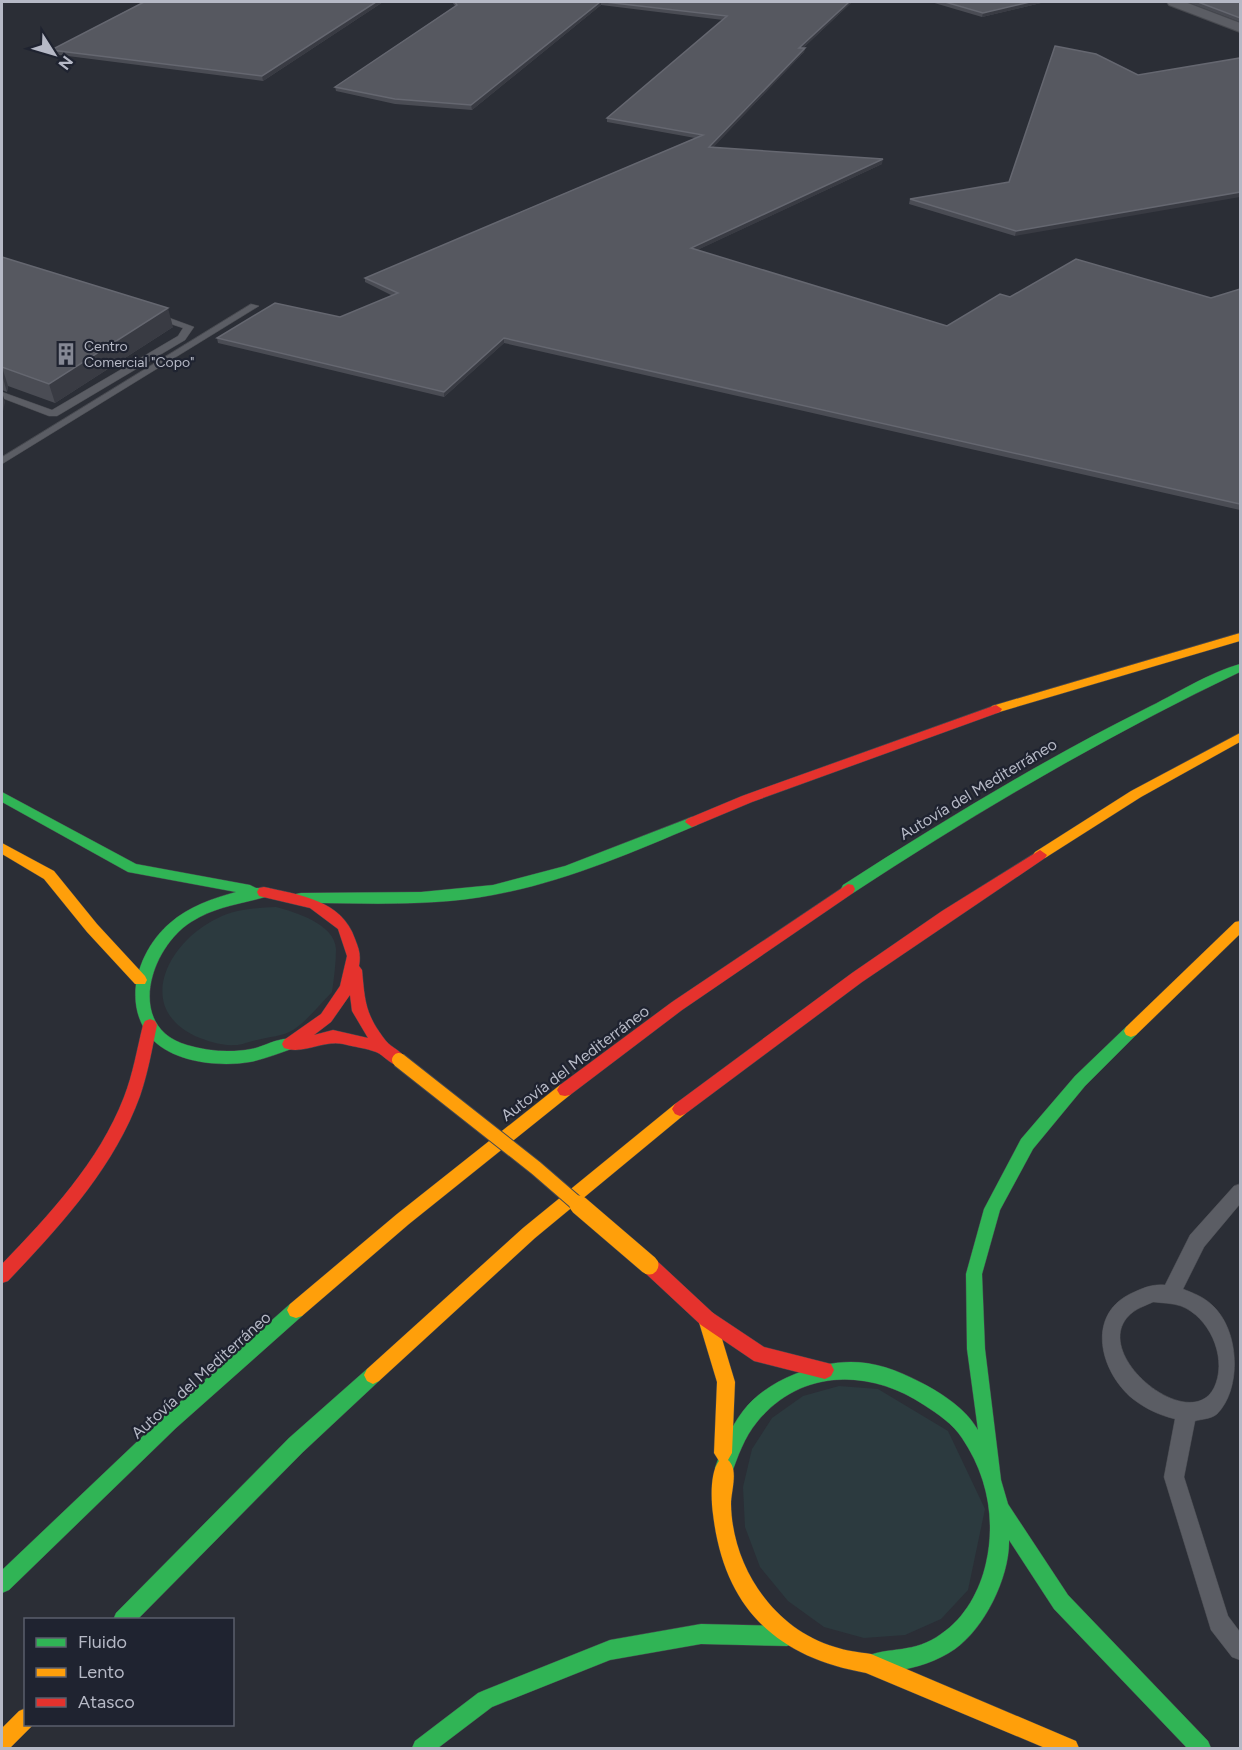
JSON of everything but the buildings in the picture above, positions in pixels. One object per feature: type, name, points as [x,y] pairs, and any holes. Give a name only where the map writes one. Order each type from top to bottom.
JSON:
[{"type":"main road","points":[[12,802],[133,868],[301,898],[430,897],[492,890],[546,878],[610,856],[747,799],[974,716],[1240,637]]},
{"type":"main road","name":"Autovía del Mediterráneo","points":[[2,1583],[235,1363],[463,1169],[623,1046],[725,971],[894,858],[1077,750],[1240,668]]},
{"type":"main road","points":[[125,1618],[305,1437],[529,1233],[659,1126],[787,1026],[955,908],[1136,794],[1240,737]]},
{"type":"main road","points":[[2,848],[49,875],[92,928],[140,980]]},
{"type":"main road","points":[[264,892],[231,897],[209,905],[199,909],[171,929],[151,953],[140,980],[140,1004],[150,1025],[168,1043],[192,1054],[221,1060],[253,1057],[333,1036],[382,1047]]},
{"type":"main road","points":[[301,898],[324,908],[341,924],[351,943],[359,1011],[382,1047],[536,1168],[649,1265],[707,1319],[760,1355],[830,1371],[871,1372],[912,1387],[948,1412],[970,1433],[993,1478]]},
{"type":"main road","points":[[873,1666],[919,1659],[958,1636],[986,1600],[1001,1557],[1001,1510],[993,1478],[976,1349],[974,1274],[992,1209],[1027,1144],[1080,1081],[1240,926]]},
{"type":"main road","points":[[284,1048],[312,1033],[334,1012],[349,989],[354,965]]},
{"type":"main road","points":[[2,1275],[40,1237],[101,1161],[132,1096],[150,1025]]},
{"type":"main road","points":[[707,1319],[726,1382],[723,1465],[718,1510],[728,1557],[751,1600],[787,1636],[828,1658],[873,1666],[1064,1744],[1069,1749]]},
{"type":"main road","points":[[723,1465],[738,1429],[763,1400],[794,1380],[830,1371]]},
{"type":"main road","points":[[1001,1510],[1061,1602],[1200,1749]]},
{"type":"main road","points":[[422,1749],[485,1700],[610,1650],[701,1634],[787,1636]]},
{"type":"main road","points":[[2,1742],[24,1720]]},
{"type":"street","points":[[1174,2],[1240,28]]},
{"type":"street","points":[[2,786],[12,802]]},
{"type":"lane","points":[[2,461],[254,306]]},
{"type":"lane","points":[[2,395],[53,414],[182,338],[189,327],[150,310],[186,316],[178,320]]},
{"type":"lane","points":[[1171,1294],[1197,1240],[1240,1192]]},
{"type":"lane","points":[[1152,1293],[1171,1294],[1191,1301],[1209,1313],[1237,1342],[1234,1385],[1223,1400],[1207,1410],[1186,1412],[1164,1407],[1142,1395],[1125,1378],[1114,1358],[1111,1339],[1113,1322],[1122,1307],[1135,1298],[1152,1293]]},
{"type":"lane","points":[[1186,1412],[1173,1478],[1219,1622],[1240,1649]]},
{"type":"shaded area","points":[[276,907],[313,920],[322,926],[334,940],[336,954],[332,992],[293,1030],[281,1035],[235,1045],[204,1040],[176,1023],[166,1008],[162,991],[165,974],[173,957],[185,942],[201,928],[225,915]]},
{"type":"shaded area","points":[[839,1386],[878,1389],[948,1431],[985,1509],[968,1590],[941,1619],[905,1635],[864,1638],[824,1627],[788,1601],[760,1567],[745,1527],[743,1487],[752,1449],[772,1418],[803,1396]]},
{"type":"traffic: fast","points":[[848,889],[991,799],[1040,771],[1139,717],[1240,668]]},
{"type":"traffic: fast","points":[[2,797],[133,868],[250,890]]},
{"type":"traffic: fast","points":[[301,898],[421,897],[493,890],[570,870],[692,822]]},
{"type":"traffic: fast","points":[[264,892],[240,896],[206,907],[175,926],[162,939],[145,972],[142,990],[143,1007],[149,1023],[160,1037],[177,1048],[193,1053],[241,1057],[259,1054],[289,1044]]},
{"type":"traffic: fast","points":[[993,1478],[976,1349],[974,1274],[992,1209],[1027,1144],[1080,1081],[1131,1031]]},
{"type":"traffic: fast","points":[[2,1583],[170,1422],[296,1310]]},
{"type":"traffic: fast","points":[[830,1371],[866,1371],[884,1375],[916,1390],[946,1410],[968,1431],[988,1466],[999,1505],[1000,1544],[992,1582],[975,1615],[949,1641],[914,1658],[871,1664]]},
{"type":"traffic: fast","points":[[724,1468],[740,1430],[762,1403],[792,1384],[830,1371]]},
{"type":"traffic: fast","points":[[125,1618],[296,1445],[373,1375]]},
{"type":"traffic: fast","points":[[1001,1510],[1061,1602],[1201,1748]]},
{"type":"traffic: fast","points":[[422,1748],[485,1700],[610,1650],[701,1634],[787,1636]]},
{"type":"traffic: slow","points":[[996,709],[1240,637]]},
{"type":"traffic: slow","points":[[1040,855],[1136,794],[1240,737]]},
{"type":"traffic: slow","points":[[2,848],[49,875],[92,928],[140,980]]},
{"type":"traffic: slow","points":[[1131,1031],[1240,926]]},
{"type":"traffic: slow","points":[[399,1060],[536,1168],[649,1265]]},
{"type":"traffic: slow","points":[[296,1310],[403,1219],[565,1090]]},
{"type":"traffic: slow","points":[[373,1375],[529,1233],[680,1109]]},
{"type":"traffic: slow","points":[[707,1319],[726,1382],[723,1453]]},
{"type":"traffic: slow","points":[[724,1468],[721,1504],[725,1539],[736,1571],[753,1600],[775,1625],[803,1644],[835,1658],[871,1664]]},
{"type":"traffic: slow","points":[[873,1666],[1069,1748]]},
{"type":"traffic: slow","points":[[2,1742],[24,1720]]},
{"type":"traffic: jam","points":[[692,822],[747,799],[996,709]]},
{"type":"traffic: jam","points":[[680,1109],[857,978],[947,915],[1040,855]]},
{"type":"traffic: jam","points":[[565,1090],[677,1006],[848,889]]},
{"type":"traffic: jam","points":[[264,892],[314,904],[344,926],[354,956],[347,988],[326,1018],[289,1044]]},
{"type":"traffic: jam","points":[[355,970],[359,1011],[382,1047],[399,1060]]},
{"type":"traffic: jam","points":[[2,1275],[59,1214],[108,1147],[132,1097],[150,1025]]},
{"type":"traffic: jam","points":[[297,1045],[333,1036],[382,1047]]},
{"type":"traffic: jam","points":[[649,1265],[707,1319],[760,1355],[825,1370]]},
{"type":"place","name":"Centro Comercial \"Copo\"","points":[[66,354]]}]
